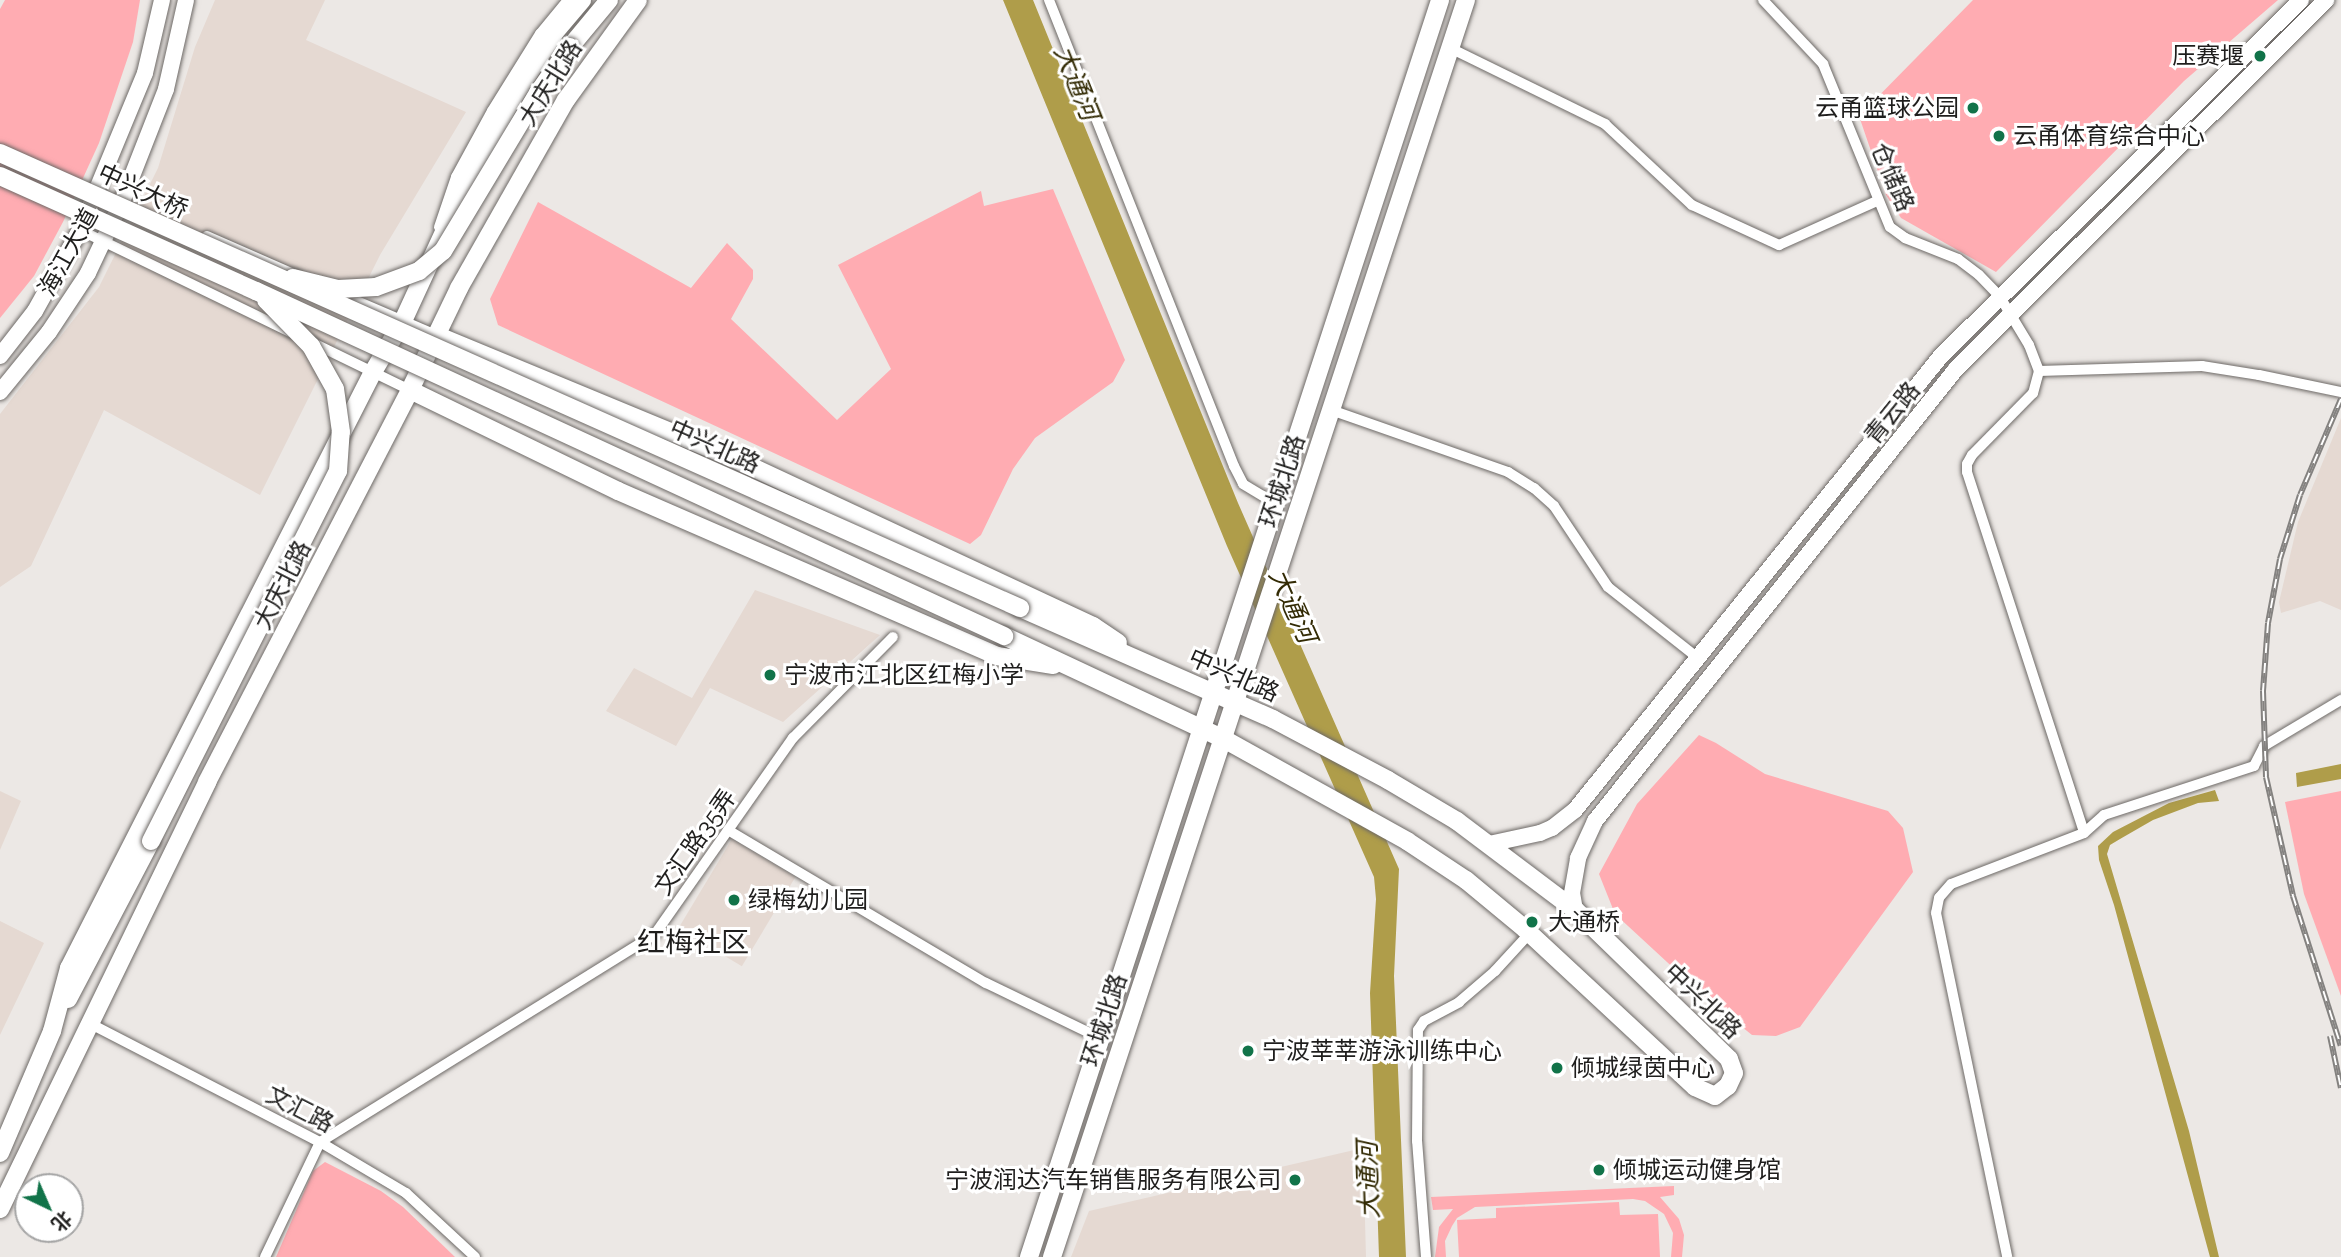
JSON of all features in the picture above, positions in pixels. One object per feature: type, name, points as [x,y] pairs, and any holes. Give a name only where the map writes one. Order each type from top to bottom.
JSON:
[{"type":"main road","name":"大庆北路","points":[[0,1153],[52,1031],[69,968],[373,372],[403,321],[439,242],[509,105],[555,32],[582,0]]},
{"type":"main road","points":[[266,274],[338,289],[357,289],[400,281],[419,271],[443,251],[525,114],[570,47],[609,0]]},
{"type":"main road","name":"大庆北路","points":[[0,1209],[207,782],[410,390],[459,288],[566,100],[638,0]]},
{"type":"main road","name":"环城北路","points":[[1029,1257],[1440,0]]},
{"type":"main road","name":"环城北路","points":[[1052,1257],[1466,0]]},
{"type":"main road","name":"中兴大桥","points":[[0,153],[266,274]]},
{"type":"main road","name":"中兴大桥","points":[[0,176],[256,291]]},
{"type":"main road","name":"中兴北路","points":[[256,291],[1222,738],[1330,795],[1466,880],[1530,933],[1695,1087],[1716,1096],[1728,1086],[1734,1073],[1730,1061],[1574,910],[1457,821],[1359,764],[1235,702],[266,274]]},
{"type":"main road","points":[[52,1031],[338,471],[340,418],[329,374],[311,346],[256,291]]},
{"type":"main road","points":[[436,335],[736,459],[1094,626],[1152,666]]},
{"type":"main road","points":[[410,390],[618,491],[997,656],[1074,669]]},
{"type":"street","name":"海江大道","points":[[0,356],[35,311],[80,230],[145,73],[162,0]]},
{"type":"street","name":"海江大道","points":[[0,392],[61,314],[88,272],[122,199],[166,89],[186,0]]},
{"type":"street","points":[[439,242],[439,223],[462,166],[492,111],[540,34],[568,0]]},
{"type":"street","points":[[1049,0],[1234,466],[1243,484],[1276,504]]},
{"type":"street","name":"仓储路","points":[[1763,0],[1823,64],[1877,201],[1896,233],[1958,259],[2000,297],[2029,345],[2039,371]]},
{"type":"street","name":"青云路","points":[[1489,844],[1540,832],[1565,820],[1941,356],[2301,0]]},
{"type":"street","name":"青云路","points":[[1574,910],[1572,893],[1578,858],[1595,821],[1956,369],[2326,0]]},
{"type":"street","points":[[1450,48],[1605,124],[1692,205],[1779,246],[1877,201]]},
{"type":"street","points":[[98,189],[436,335]]},
{"type":"street","points":[[80,230],[410,390]]},
{"type":"street","points":[[2084,833],[1967,472],[1967,464],[1972,455],[2033,393],[2039,371],[2202,366],[2259,374],[2341,392]]},
{"type":"street","points":[[1331,410],[1508,472],[1534,488],[1554,506],[1608,587],[1698,658]]},
{"type":"street","name":"文汇路35弄","points":[[320,1142],[655,934],[793,738],[892,637]]},
{"type":"street","points":[[2007,1257],[1936,913],[1939,898],[1951,884],[2084,833],[2104,815],[2254,766],[2264,746],[2341,701]]},
{"type":"street","points":[[728,830],[986,983],[1102,1039]]},
{"type":"street","points":[[1426,1257],[1417,1141],[1418,1030],[1424,1021],[1459,1002],[1486,979],[1530,933]]},
{"type":"street","name":"文汇路","points":[[89,1023],[320,1142],[406,1193],[475,1257]]},
{"type":"street","points":[[265,1257],[320,1142]]},
{"type":"shaded area","points":[[5,0],[140,0],[133,42],[99,143],[63,222],[34,276],[0,318],[0,9]]},
{"type":"shaded area","points":[[215,0],[325,0],[306,40],[466,112],[380,255],[260,495],[104,410],[31,566],[0,587],[0,414],[99,287],[158,168],[195,47]]},
{"type":"shaded area","points":[[1003,0],[1033,0],[1238,503],[1399,869],[1394,976],[1406,1257],[1379,1257],[1370,993],[1376,899],[1374,877],[1227,546]]},
{"type":"shaded area","name":"云甬体育综合中心","points":[[1973,0],[2278,0],[2184,81],[1996,272],[1901,218],[1886,195],[1859,116]]},
{"type":"shaded area","points":[[1053,189],[1125,360],[1113,382],[1035,438],[1013,469],[981,535],[970,544],[498,325],[490,299],[538,202],[691,288],[727,243],[753,270],[753,279],[731,319],[837,420],[891,369],[838,265],[981,191],[984,206]]},
{"type":"shaded area","points":[[2341,418],[2341,610],[2320,601],[2281,613],[2279,602],[2298,522]]},
{"type":"shaded area","name":"宁波市江北区红梅小学","points":[[755,590],[880,635],[783,722],[710,688],[676,746],[606,711],[634,668],[692,698]]},
{"type":"shaded area","points":[[1699,735],[1765,774],[1888,811],[1903,828],[1913,872],[1800,1027],[1776,1036],[1752,1035],[1706,998],[1615,914],[1599,874],[1637,804]]},
{"type":"shaded area","points":[[2341,764],[2341,779],[2297,787],[2296,773]]},
{"type":"shaded area","points":[[2215,790],[2219,801],[2198,803],[2153,820],[2110,845],[2107,854],[2189,1131],[2219,1257],[2210,1257],[2114,905],[2099,860],[2098,846],[2113,832],[2169,803]]},
{"type":"shaded area","points":[[0,791],[21,801],[0,850]]},
{"type":"shaded area","points":[[2341,791],[2341,996],[2304,894],[2285,802]]},
{"type":"shaded area","name":"绿梅幼儿园","points":[[732,839],[795,877],[742,966],[678,928]]},
{"type":"shaded area","points":[[0,921],[44,943],[0,1035]]},
{"type":"shaded area","name":"宁波润达汽车销售服务有限公司","points":[[1363,1148],[1366,1257],[1071,1257],[1089,1211]]},
{"type":"shaded area","points":[[325,1162],[381,1191],[403,1207],[455,1257],[276,1257],[313,1171]]},
{"type":"shaded area","points":[[1674,1186],[1674,1195],[1660,1197],[1679,1219],[1684,1235],[1682,1257],[1671,1257],[1673,1233],[1664,1214],[1645,1201],[1633,1199],[1475,1207],[1457,1218],[1452,1226],[1445,1241],[1446,1257],[1435,1257],[1439,1227],[1453,1209],[1433,1210],[1431,1197]]},
{"type":"shaded area","points":[[1619,1202],[1620,1215],[1658,1214],[1660,1257],[1459,1257],[1457,1220],[1496,1218],[1496,1208]]},
{"type":"railway","points":[[2341,399],[2300,495],[2280,559],[2268,623],[2263,691],[2266,777],[2293,896],[2341,1046]]},
{"type":"railway","points":[[2330,1036],[2341,1088]]},
{"type":"place","name":"压赛堰","points":[[2260,56]]},
{"type":"place","name":"云甬篮球公园","points":[[1973,108]]},
{"type":"place","name":"云甬体育综合中心","points":[[1999,136]]},
{"type":"place","name":"宁波市江北区红梅小学","points":[[770,675]]},
{"type":"place","name":"绿梅幼儿园","points":[[734,900]]},
{"type":"place","name":"大通桥","points":[[1532,922]]},
{"type":"place","name":"宁波莘莘游泳训练中心","points":[[1248,1051]]},
{"type":"place","name":"倾城绿茵中心","points":[[1557,1068]]},
{"type":"place","name":"倾城运动健身馆","points":[[1599,1170]]},
{"type":"place","name":"宁波润达汽车销售服务有限公司","points":[[1295,1180]]},
{"type":"district","name":"红梅社区","points":[[693,943]]},
{"type":"water label","name":"大通河","points":[[1076,83]]},
{"type":"water label","name":"大通河","points":[[1292,606]]},
{"type":"water label","name":"大通河","points":[[1369,1180]]}]
